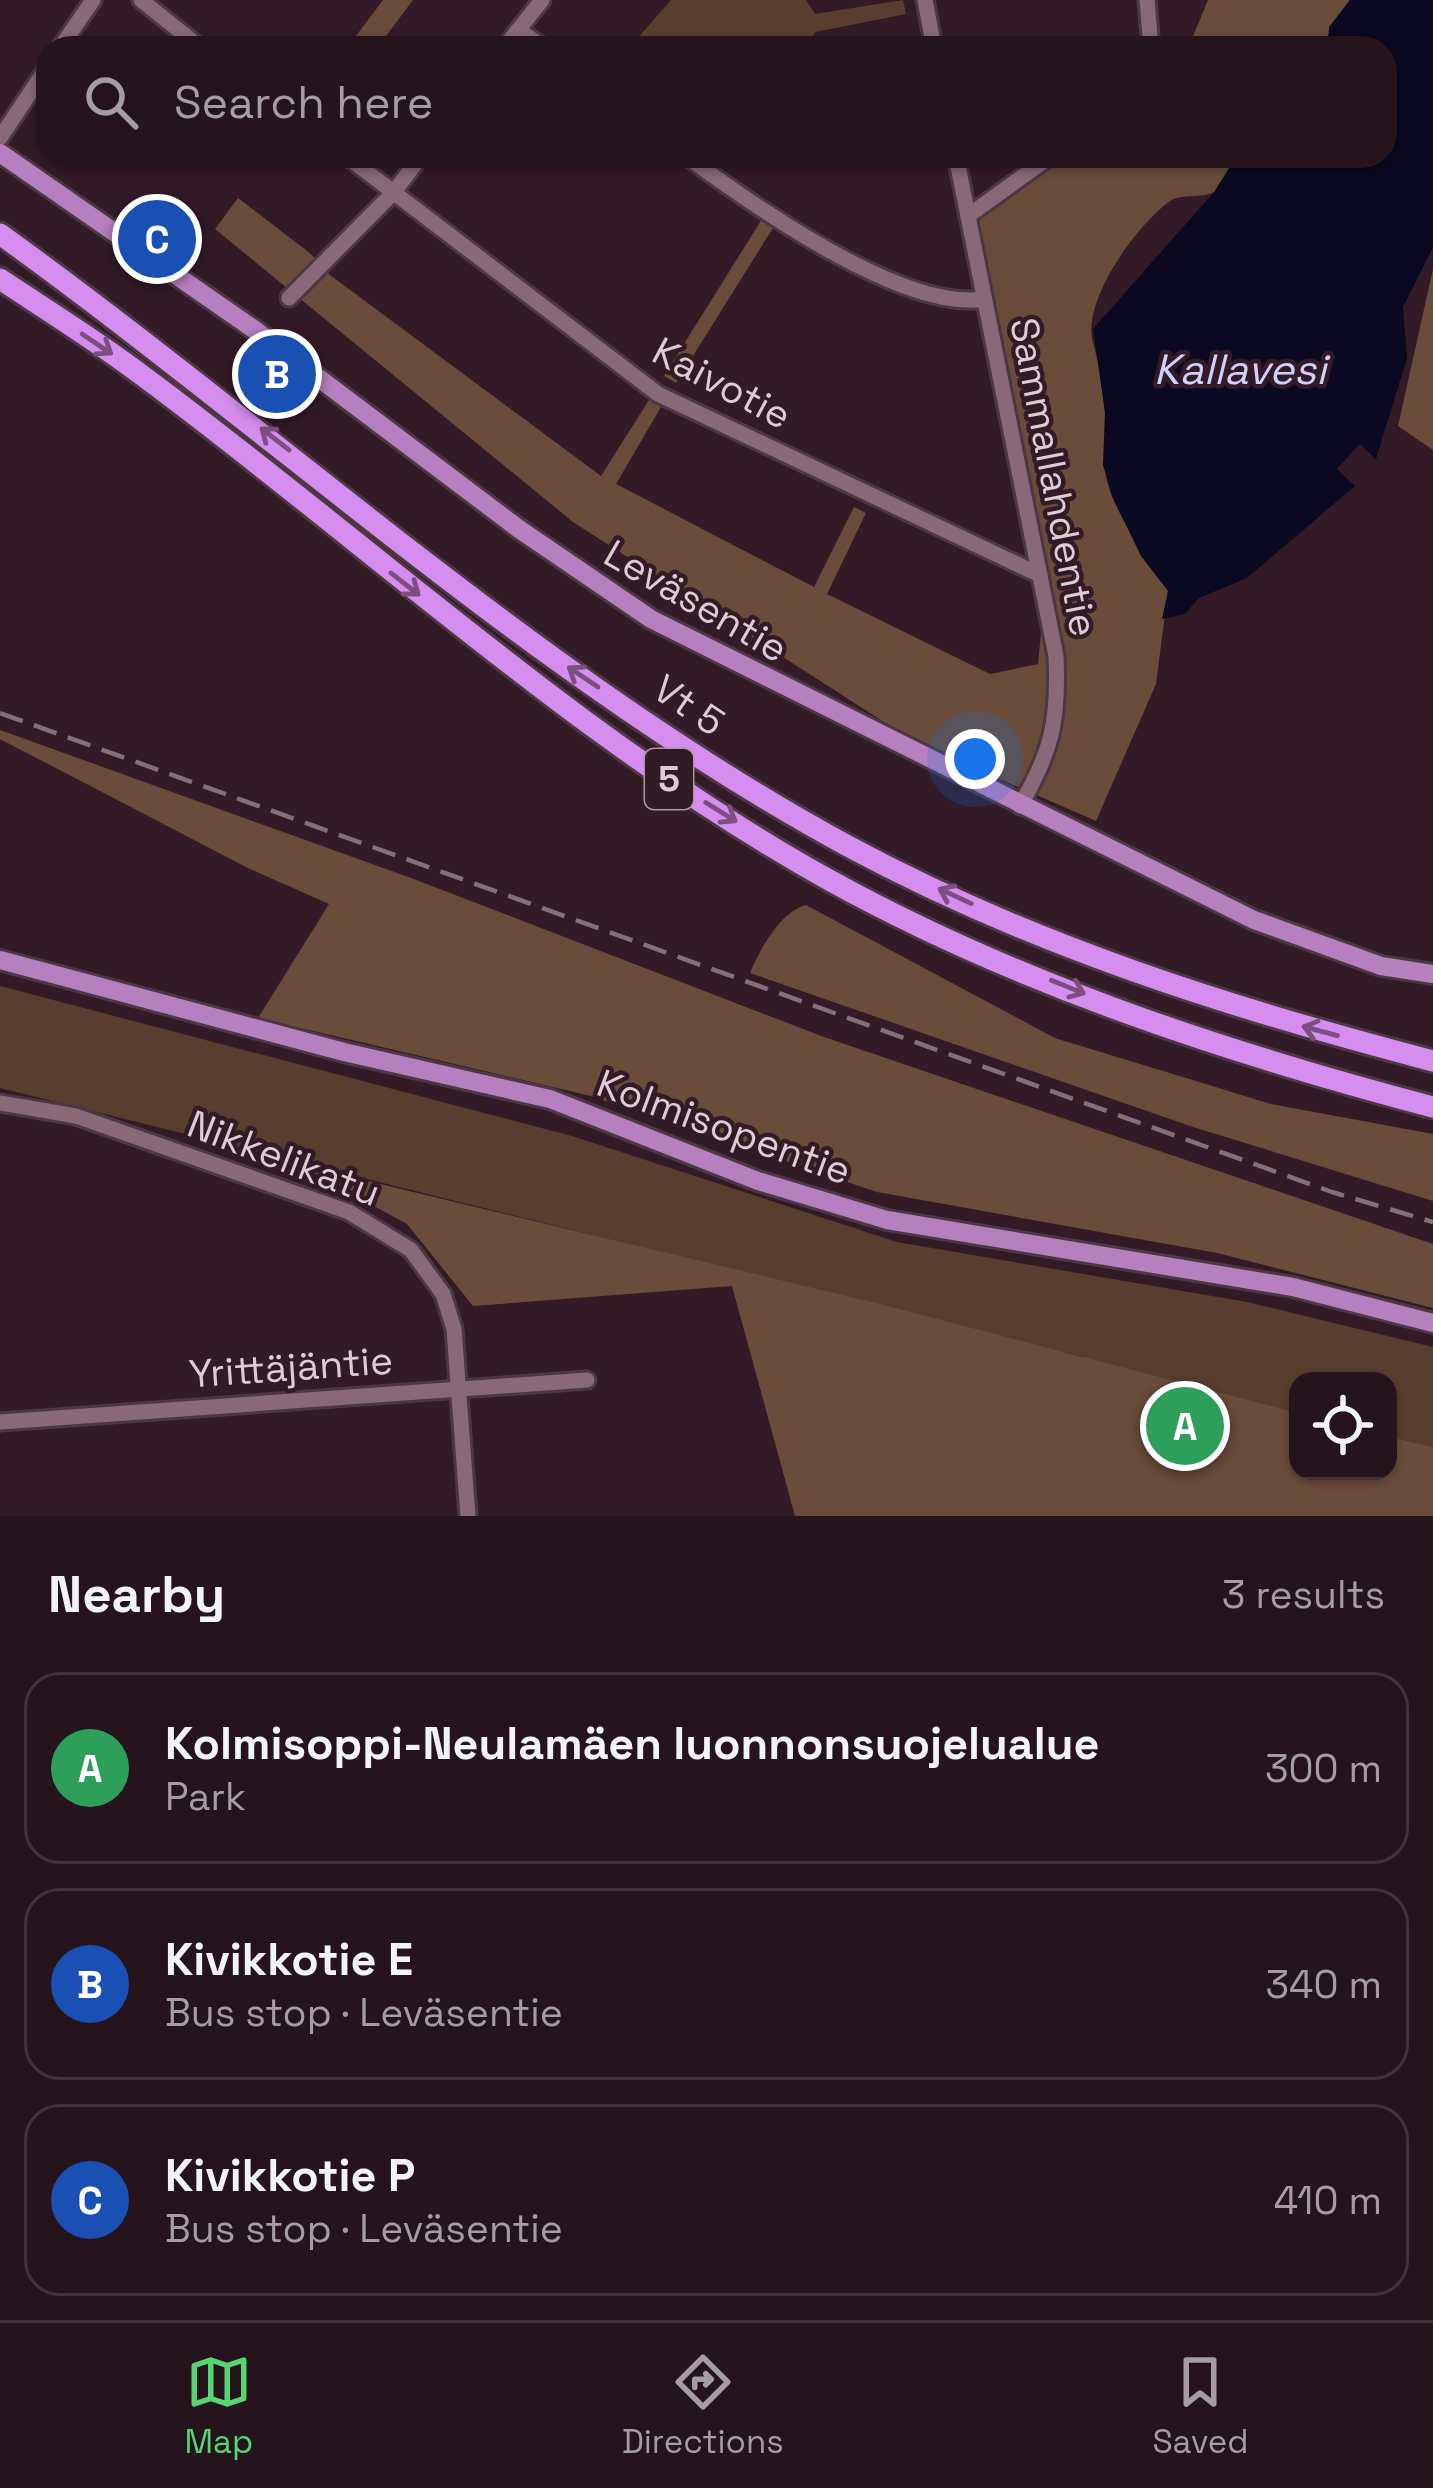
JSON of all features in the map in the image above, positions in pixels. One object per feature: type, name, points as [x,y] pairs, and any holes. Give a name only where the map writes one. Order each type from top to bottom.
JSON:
[{"type":"highway","name":"Vt 5","points":[[0,234],[168,355],[536,644],[699,756],[847,845],[1131,973],[1274,1019],[1433,1061]]},
{"type":"highway","name":"Vt 5","points":[[0,279],[142,374],[516,672],[677,784],[831,881],[970,947],[1261,1062],[1433,1107]]},
{"type":"main road","name":"Leväsentie","points":[[0,153],[255,331],[634,608],[1020,806],[1324,949],[1381,966],[1433,974]]},
{"type":"main road","name":"Kolmisopentie","points":[[0,960],[344,1052],[550,1099],[758,1181],[887,1220],[1293,1287],[1433,1323]]},
{"type":"street","points":[[68,36],[93,0]]},
{"type":"street","points":[[141,0],[185,36]]},
{"type":"street","points":[[513,36],[542,0]]},
{"type":"street","points":[[925,0],[932,36]]},
{"type":"street","points":[[1148,0],[1150,36]]},
{"type":"street","points":[[518,30],[527,36]]},
{"type":"street","points":[[0,138],[36,84]]},
{"type":"street","name":"Kaivotie","points":[[362,168],[658,394],[1040,574]]},
{"type":"street","points":[[289,298],[412,168]]},
{"type":"street","points":[[704,168],[831,252],[934,296],[984,299]]},
{"type":"street","name":"Sammallahdentie","points":[[958,168],[1056,656],[1058,716],[1043,766],[1020,806]]},
{"type":"street","points":[[968,216],[1034,168]]},
{"type":"street","name":"Nikkelikatu","points":[[0,1102],[76,1116],[349,1212],[411,1250],[443,1294],[454,1329],[468,1516]]},
{"type":"street","name":"Yrittäjäntie","points":[[0,1422],[587,1380]]},
{"type":"shaded area","points":[[383,0],[413,0],[386,36],[356,36]]},
{"type":"shaded area","points":[[671,0],[806,0],[815,14],[903,0],[906,14],[812,36],[640,36]]},
{"type":"shaded area","points":[[1208,0],[1350,0],[1328,36],[1193,36]]},
{"type":"shaded area","points":[[1045,168],[1229,168],[1214,192],[1175,199],[1157,212],[1115,264],[1095,306],[1093,343],[1104,405],[1108,486],[1168,591],[1156,684],[1096,821],[915,742],[573,522],[215,229],[238,198],[311,254],[330,275],[601,476],[649,400],[661,407],[616,484],[814,587],[854,507],[866,513],[827,594],[990,674],[1038,664],[1047,570],[972,216]]},
{"type":"shaded area","points":[[762,219],[773,228],[676,383],[664,376]]},
{"type":"shaded area","points":[[1433,269],[1433,450],[1398,426]]},
{"type":"shaded area","points":[[0,730],[411,878],[824,1037],[1433,1244],[1433,1308],[1217,1253],[877,1192],[591,1096],[258,1018],[329,904],[248,868],[0,739]]},
{"type":"shaded area","points":[[806,905],[1055,1038],[1271,1104],[1433,1134],[1433,1201],[1193,1127],[750,973],[780,923]]},
{"type":"shaded area","points":[[0,986],[572,1136],[897,1242],[1247,1302],[1433,1347],[1433,1447],[1397,1438],[1397,1372],[1289,1372],[1289,1480],[1295,1480],[1281,1516],[1084,1357],[0,1088]]},
{"type":"shaded area","points":[[297,1164],[876,1303],[1289,1411],[1289,1480],[1397,1480],[1397,1438],[1433,1447],[1433,1516],[795,1516],[732,1286],[473,1306],[407,1224]]},
{"type":"water","name":"Kallavesi","points":[[1350,0],[1433,0],[1433,247],[1403,307],[1407,358],[1376,459],[1360,444],[1337,469],[1355,486],[1247,578],[1199,598],[1185,614],[1162,619],[1168,591],[1141,556],[1112,496],[1103,465],[1105,412],[1093,329],[1214,192],[1229,168],[1397,168],[1397,36],[1329,36],[1329,27]]},
{"type":"railway","points":[[0,713],[1332,1192],[1433,1222]]},
{"type":"place","name":"Kivikkotie P","points":[[157,239]]},
{"type":"place","name":"Kivikkotie E","points":[[277,374]]},
{"type":"place","name":"Kolmisoppi-Neulamäen luonnonsuojelualue","points":[[1185,1426]]}]
